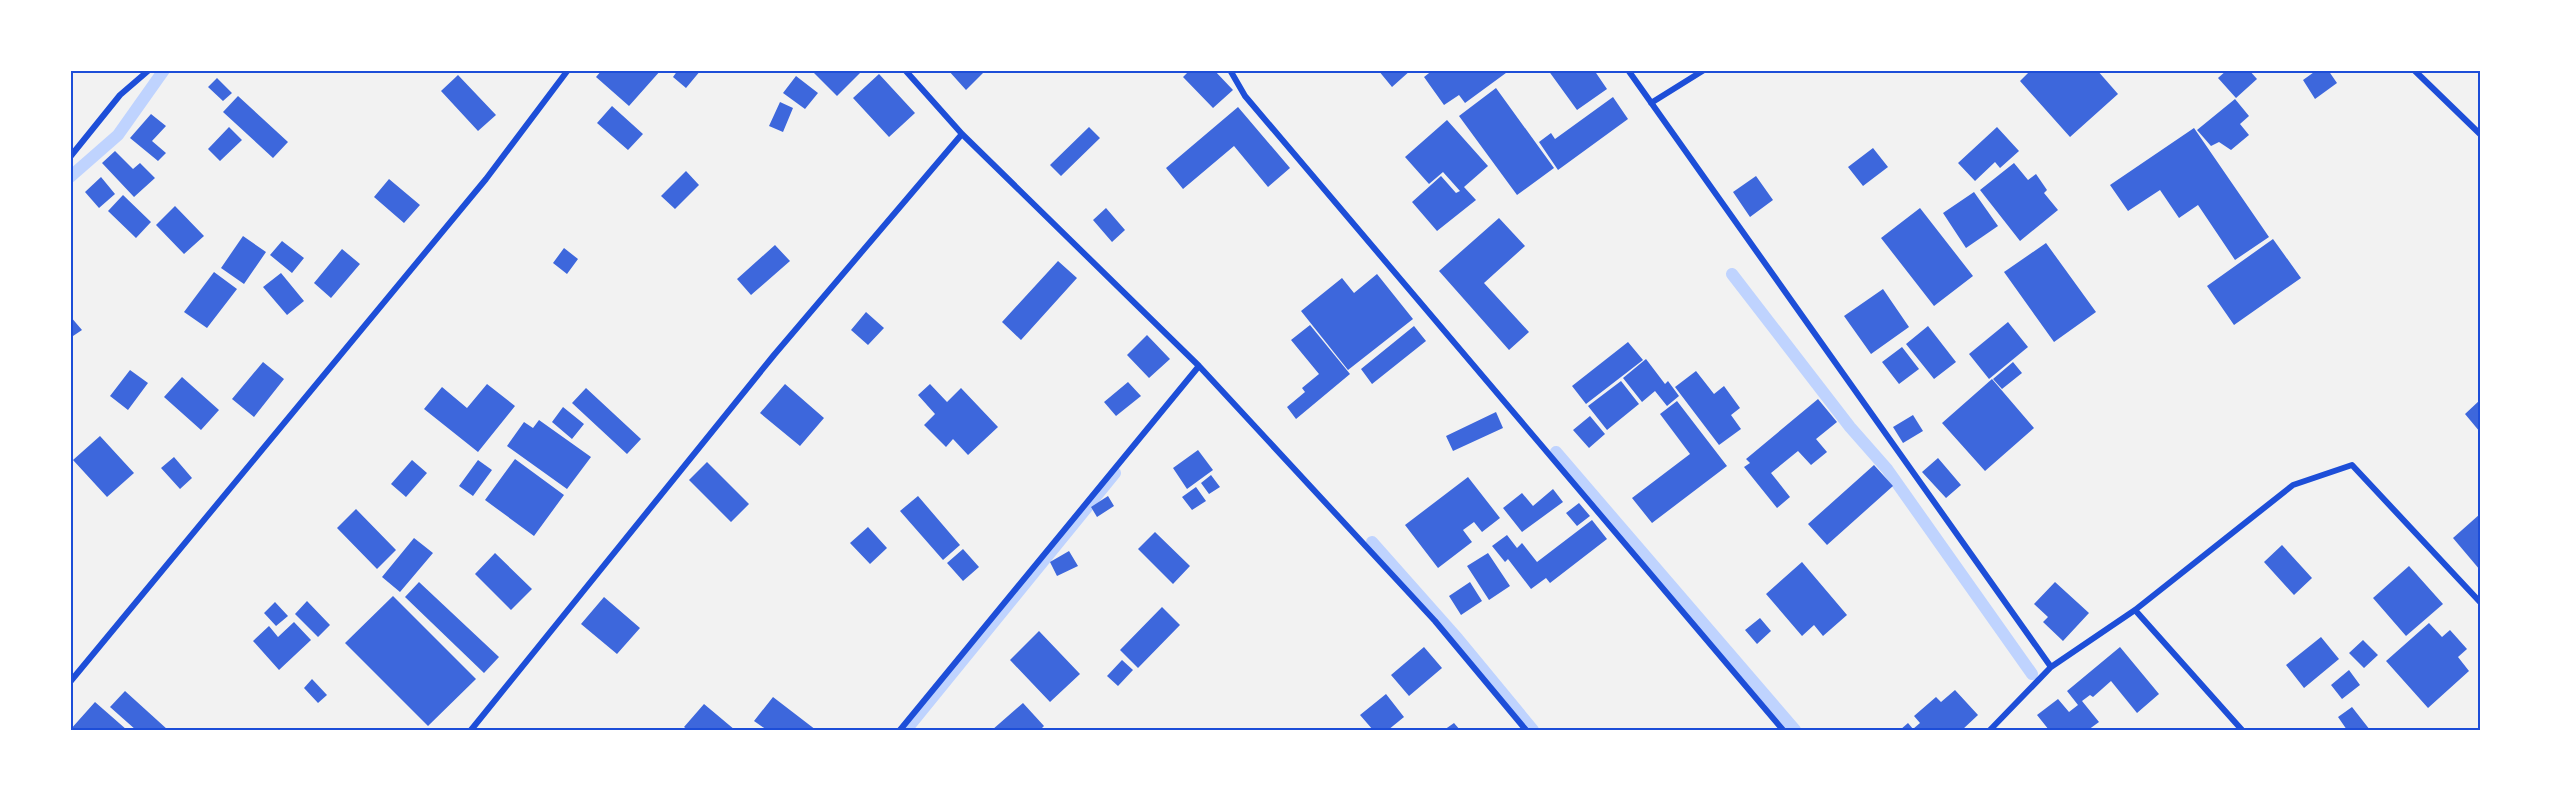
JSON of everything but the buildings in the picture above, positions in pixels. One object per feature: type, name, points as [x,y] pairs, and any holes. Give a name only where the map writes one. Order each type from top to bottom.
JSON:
[{"type":"street","points":[[70,157],[120,95],[149,70]]},
{"type":"street","points":[[70,682],[486,179],[568,70]]},
{"type":"street","points":[[905,70],[962,134],[1199,366],[1435,621],[1526,730]]},
{"type":"street","points":[[1230,70],[1245,96],[1565,476],[1784,730]]},
{"type":"street","points":[[1628,70],[2051,667]]},
{"type":"street","points":[[1651,103],[1704,70]]},
{"type":"street","points":[[2414,70],[2481,134]]},
{"type":"street","points":[[471,730],[774,355],[962,134]]},
{"type":"street","points":[[900,730],[1199,366]]},
{"type":"street","points":[[1990,730],[2051,667],[2135,610],[2293,485],[2352,465],[2481,602]]},
{"type":"street","points":[[2135,610],[2242,730]]},
{"type":"waterway","points":[[70,177],[118,135],[164,70]]},
{"type":"waterway","points":[[1732,274],[1850,427],[1887,469],[2032,674]]},
{"type":"waterway","points":[[1556,452],[1795,730]]},
{"type":"waterway","points":[[906,730],[1115,473]]},
{"type":"waterway","points":[[1372,542],[1458,639],[1533,730]]}]
